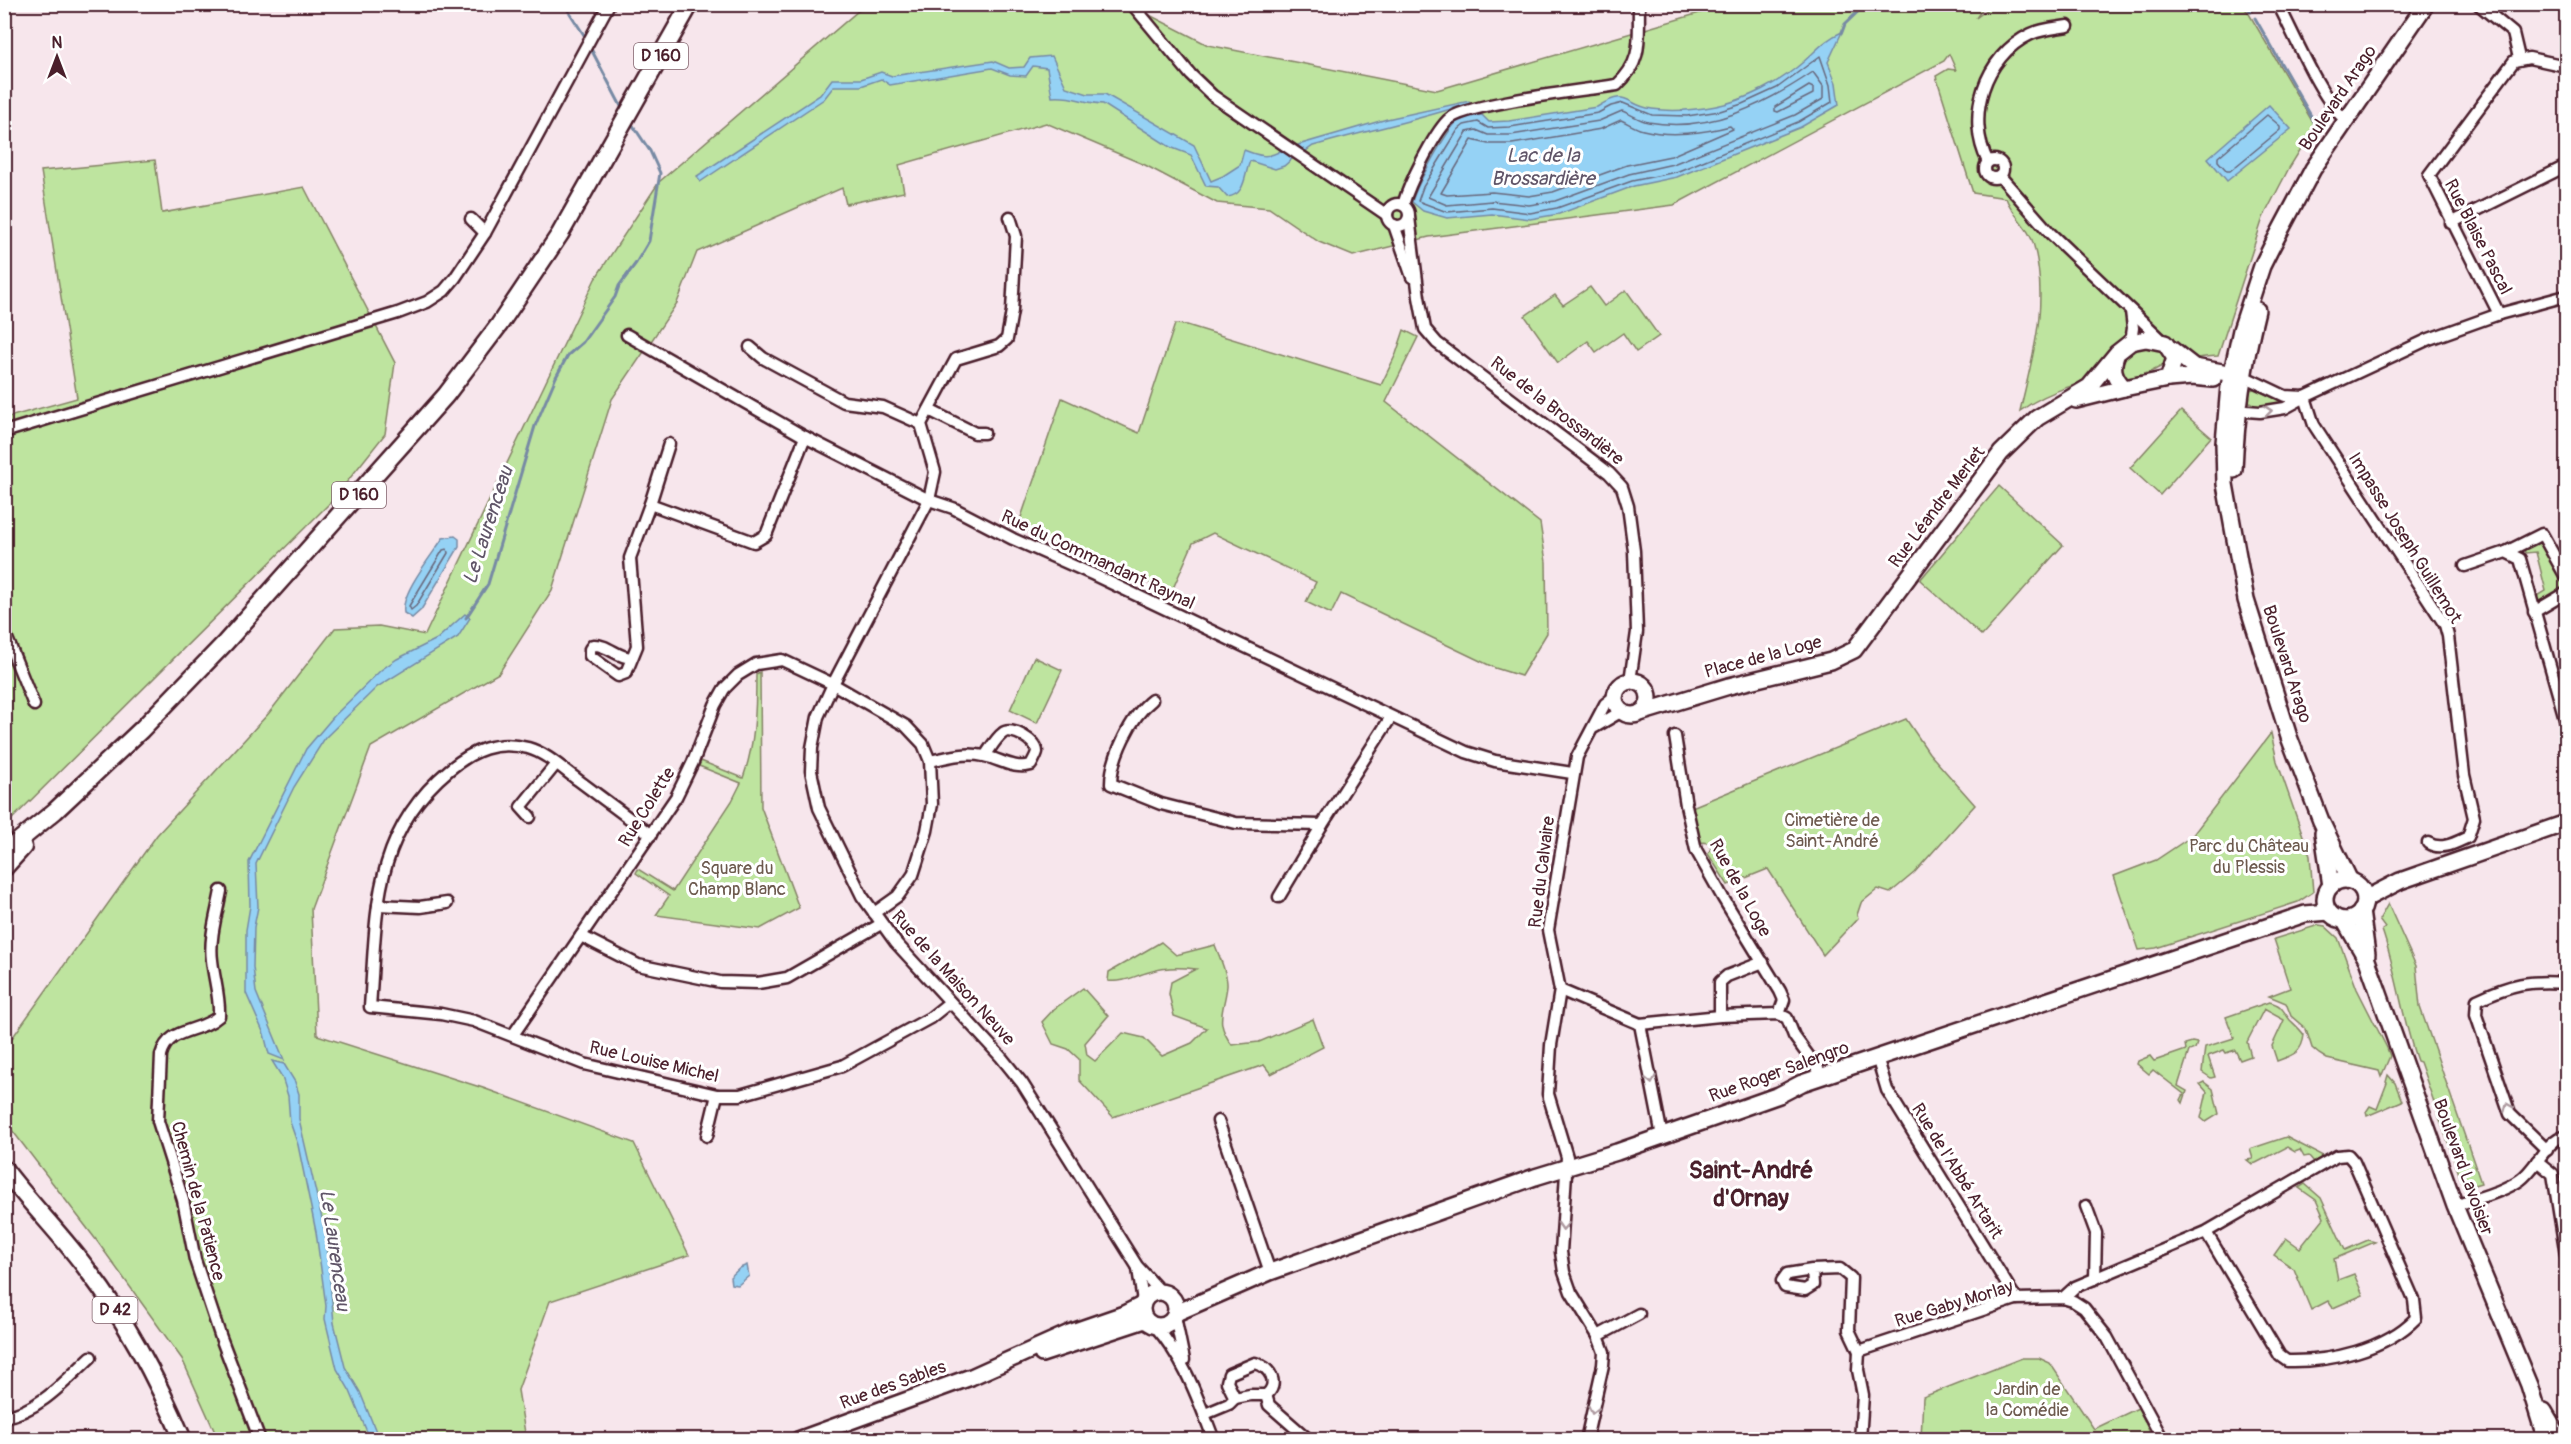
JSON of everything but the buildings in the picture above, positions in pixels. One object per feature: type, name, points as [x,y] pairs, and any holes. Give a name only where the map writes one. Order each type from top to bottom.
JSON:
[{"type":"main road","name":"D 160","points":[[4,853],[55,811],[141,730],[225,643],[446,395],[521,295],[565,225],[690,4]]},
{"type":"main road","name":"Boulevard Arago","points":[[2359,895],[2321,821],[2289,737],[2246,600],[2231,514],[2234,411],[2237,381],[2288,216],[2313,169],[2426,4]]},
{"type":"main road","points":[[2146,339],[2168,346],[2194,367],[2237,381],[2203,377],[2168,379],[2124,388],[2114,374],[2113,364],[2117,353],[2131,342],[2146,339]]},
{"type":"main road","points":[[2168,346],[2175,358],[2168,379]]},
{"type":"main road","name":"Rue Léandre Merlet","points":[[1854,650],[2001,453],[2037,418],[2089,387],[2117,353]]},
{"type":"main road","name":"Rue Léandre Merlet","points":[[2065,403],[2124,388]]},
{"type":"main road","name":"Place de la Loge","points":[[1640,712],[1831,661],[1854,650]]},
{"type":"main road","points":[[1630,681],[1640,683],[1646,689],[1649,700],[1640,712],[1631,715],[1622,711],[1617,705],[1615,696],[1620,686],[1630,681]]},
{"type":"main road","name":"Place de la Loge","points":[[1646,689],[1663,697],[1682,700]]},
{"type":"main road","name":"D 160","points":[[4,868],[55,811]]},
{"type":"main road","name":"Boulevard Arago","points":[[2321,821],[2328,891]]},
{"type":"main road","points":[[2359,895],[2566,823]]},
{"type":"main road","points":[[2305,914],[2340,881],[2359,895]]},
{"type":"main road","points":[[2328,891],[2329,912]]},
{"type":"main road","points":[[2305,914],[2329,912],[2344,920],[2350,919],[2359,895]]},
{"type":"main road","name":"Boulevard Lavoisier","points":[[2359,895],[2367,960]]},
{"type":"main road","name":"Rue Roger Salengro","points":[[1175,1315],[1270,1272],[1779,1095],[1823,1076],[1877,1057],[2305,914]]},
{"type":"main road","name":"Boulevard Lavoisier","points":[[2344,920],[2367,960],[2455,1206],[2529,1385],[2546,1440]]},
{"type":"main road","name":"D 42","points":[[4,1169],[24,1196],[76,1254],[124,1323],[156,1379],[183,1440]]},
{"type":"main road","name":"D 42","points":[[4,1180],[24,1196]]},
{"type":"main road","name":"Rue Roger Salengro","points":[[1165,1294],[1188,1295],[1231,1281],[1270,1272]]},
{"type":"main road","points":[[1151,1294],[1165,1294],[1175,1304],[1175,1315],[1167,1325],[1146,1313],[1151,1294]]},
{"type":"main road","name":"Rue des Sables","points":[[798,1440],[1001,1364],[1069,1333],[1124,1314],[1146,1313]]},
{"type":"main road","name":"Boulevard Lavoisier","points":[[2529,1385],[2561,1440]]},
{"type":"street","points":[[4,432],[197,375],[427,302],[444,291],[485,233],[609,4]]},
{"type":"street","points":[[1132,4],[1191,75],[1213,96],[1387,215],[1389,221],[1394,225],[1419,297]]},
{"type":"street","points":[[1403,205],[1440,130],[1449,118],[1474,107],[1617,85],[1630,73],[1638,56],[1639,4]]},
{"type":"street","points":[[2278,4],[2325,94],[2337,114],[2346,120]]},
{"type":"street","points":[[2478,4],[2513,33],[2519,58],[2566,66]]},
{"type":"street","points":[[2068,26],[2033,32],[2017,41],[1992,68],[1984,88],[1977,121],[1981,148],[1988,162],[1996,160],[2001,163],[2003,168],[2000,176],[2050,233],[2168,346]]},
{"type":"street","name":"Rue Blaise Pascal","points":[[2499,314],[2451,223],[2429,175],[2511,65],[2519,58]]},
{"type":"street","points":[[2451,223],[2566,166]]},
{"type":"street","points":[[1387,215],[1392,206],[1403,205]]},
{"type":"street","points":[[1403,205],[1408,210],[1419,297]]},
{"type":"street","points":[[750,347],[763,358],[844,402],[883,407],[921,424],[956,359],[999,346],[1007,339],[1012,310],[1016,236],[1010,217]]},
{"type":"street","points":[[1394,225],[1404,225],[1409,217]]},
{"type":"street","points":[[471,219],[485,233]]},
{"type":"street","points":[[2234,411],[2273,411],[2285,408],[2429,339],[2499,314],[2566,296]]},
{"type":"street","name":"Rue de la Brossardière","points":[[1419,297],[1425,328],[1437,343],[1609,473],[1622,487],[1631,520],[1638,610],[1630,681]]},
{"type":"street","points":[[2131,311],[2133,328],[2131,342]]},
{"type":"street","name":"Rue du Commandant Raynal","points":[[627,335],[805,437],[929,500],[953,508],[1013,539],[1094,575],[1390,717],[1466,752],[1496,761],[1572,773]]},
{"type":"street","points":[[2237,381],[2285,396],[2305,397]]},
{"type":"street","name":"Impasse Joseph Guillemot","points":[[2305,397],[2314,425],[2445,625],[2464,775],[2474,818],[2468,837],[2436,848],[2428,843]]},
{"type":"street","points":[[929,410],[975,433],[984,433]]},
{"type":"street","name":"Rue de la Maison Neuve","points":[[921,424],[935,472],[929,500],[818,717],[812,748],[811,771],[819,808],[862,896],[881,924],[896,944],[1022,1083],[1137,1266],[1165,1294]]},
{"type":"street","points":[[650,504],[754,542],[766,535],[805,437]]},
{"type":"street","points":[[632,658],[637,646],[630,558],[669,444]]},
{"type":"street","points":[[2465,566],[2506,552],[2542,534],[2566,577]]},
{"type":"street","points":[[2506,552],[2520,559],[2566,722]]},
{"type":"street","points":[[2534,612],[2566,593]]},
{"type":"street","points":[[4,631],[34,705]]},
{"type":"street","name":"Rue Colette","points":[[513,1035],[676,797],[693,762],[714,705],[724,689],[738,675],[756,664],[782,660],[833,684],[906,726],[923,744],[930,761]]},
{"type":"street","points":[[1572,773],[1577,757],[1595,727],[1605,704],[1615,696]]},
{"type":"street","points":[[1152,700],[1139,710],[1125,738],[1111,767],[1111,784],[1161,804],[1236,823],[1322,825]]},
{"type":"street","points":[[1595,727],[1622,711]]},
{"type":"street","points":[[1279,897],[1390,717]]},
{"type":"street","points":[[874,913],[898,896],[913,875],[927,831],[932,804],[933,786],[930,761],[967,753],[1020,767],[1030,765],[1037,753],[1035,745],[1028,738],[1008,730],[1003,732],[985,756]]},
{"type":"street","name":"Rue de la Loge","points":[[1675,736],[1696,850],[1784,1000],[1779,1014]]},
{"type":"street","points":[[447,903],[420,907],[378,905],[386,862],[398,830],[433,783],[466,755],[487,748],[507,745],[530,749],[556,764],[651,835]]},
{"type":"street","points":[[530,817],[521,807],[556,764]]},
{"type":"street","name":"Rue du Calvaire","points":[[1560,990],[1548,930],[1572,773]]},
{"type":"street","name":"Chemin de la Patience","points":[[222,891],[211,942],[211,959],[220,999],[219,1016],[210,1024],[170,1037],[164,1045],[161,1055],[158,1121],[183,1200],[195,1260],[220,1335],[260,1440]]},
{"type":"street","name":"Rue Louise Michel","points":[[378,905],[370,1007],[441,1014],[474,1021],[584,1064],[717,1095],[740,1095],[760,1091],[842,1066],[930,1018],[950,1002]]},
{"type":"street","points":[[581,936],[638,965],[720,982],[758,983],[787,978],[881,924]]},
{"type":"street","points":[[1720,1016],[1720,982],[1727,976],[1762,962]]},
{"type":"street","points":[[2547,1150],[2510,1114],[2476,1015],[2477,1000],[2515,985],[2536,981],[2566,983]]},
{"type":"street","points":[[1586,1440],[1604,1352],[1598,1336],[1571,1292],[1564,1272],[1562,1252],[1567,1157],[1548,1094],[1551,1045],[1560,990],[1640,1024],[1720,1016],[1779,1014],[1787,1018],[1794,1036],[1823,1076]]},
{"type":"street","points":[[1640,1024],[1662,1136]]},
{"type":"street","name":"Rue de l'Abbé Artarit","points":[[1877,1057],[1887,1090],[2016,1299]]},
{"type":"street","points":[[707,1136],[717,1095]]},
{"type":"street","points":[[1218,1121],[1270,1272]]},
{"type":"street","points":[[2455,1206],[2511,1185],[2523,1178],[2547,1150],[2561,1136],[2566,1135]]},
{"type":"street","points":[[2063,1299],[2075,1287],[2206,1232],[2337,1156],[2348,1155],[2354,1162],[2414,1300],[2416,1318],[2404,1329],[2372,1346],[2338,1356],[2287,1361],[2280,1356],[2206,1232]]},
{"type":"street","points":[[2537,1161],[2553,1174],[2565,1235],[2566,1255]]},
{"type":"street","points":[[2086,1206],[2096,1233],[2095,1279]]},
{"type":"street","name":"Rue de la Maison Neuve","points":[[1137,1266],[1146,1313]]},
{"type":"street","points":[[1812,1270],[1840,1269],[1851,1278],[1849,1330],[1860,1351],[1858,1359],[1863,1395],[1860,1440]]},
{"type":"street","name":"Rue Gaby Morlay","points":[[1860,1351],[2016,1299],[2063,1299],[2084,1308],[2108,1337],[2163,1440]]},
{"type":"street","points":[[1146,1313],[1186,1369],[1214,1440]]},
{"type":"street","points":[[1598,1336],[1639,1314]]},
{"type":"street","points":[[1175,1315],[1186,1369]]},
{"type":"street","points":[[4,1417],[17,1415],[39,1403],[92,1357]]},
{"type":"street","points":[[1205,1414],[1229,1404],[1235,1398],[1266,1395],[1273,1383],[1271,1374],[1264,1365],[1255,1363],[1229,1374],[1227,1382],[1235,1398]]},
{"type":"street","points":[[1266,1395],[1269,1405],[1309,1440]]},
{"type":"green space","points":[[877,4],[1130,5],[1208,45],[1437,90],[1703,12],[1756,5],[1985,5],[1976,18],[1993,5],[2241,5],[2248,12],[2315,126],[2289,168],[2263,218],[2218,356],[2176,361],[2134,377],[2123,379],[2119,374],[2080,383],[2043,397],[2020,411],[2038,329],[2040,309],[2038,267],[2034,246],[2029,233],[2006,198],[1973,193],[1936,76],[1948,69],[1956,70],[1949,54],[1944,61],[1674,205],[1429,237],[1353,256],[1319,242],[1269,208],[1217,203],[1145,165],[1046,123],[899,165],[904,192],[846,204],[842,188],[697,252],[677,303],[612,399],[552,590],[499,673],[371,747],[311,909],[317,1035],[483,1088],[634,1143],[689,1255],[550,1301],[518,1390],[526,1439],[218,1439],[182,1359],[97,1241],[5,1121],[5,1048],[157,835],[269,713],[335,628],[379,626],[425,635],[595,279],[659,182],[858,11]]},
{"type":"green space","points":[[155,160],[162,213],[304,187],[395,363],[385,434],[331,502],[5,826],[5,418],[77,398],[41,171]]},
{"type":"green space","points":[[1590,287],[1604,306],[1626,290],[1659,336],[1636,352],[1623,333],[1596,352],[1588,341],[1558,363],[1525,316],[1555,295],[1563,305]]},
{"type":"green space","points":[[1175,324],[1187,325],[1381,385],[1396,354],[1404,330],[1418,337],[1386,402],[1540,523],[1546,562],[1547,633],[1521,676],[1495,668],[1341,594],[1331,614],[1306,602],[1316,582],[1213,533],[1193,543],[1171,593],[1062,543],[1059,547],[1017,529],[1062,398],[1139,433]]},
{"type":"green space","points":[[2254,389],[2287,404],[2265,407],[2255,405],[2246,398],[2249,390]]},
{"type":"green space","points":[[2181,411],[2211,437],[2160,495],[2130,468]]},
{"type":"green space","points":[[1999,486],[2063,545],[1982,636],[1920,580]]},
{"type":"green space","points":[[2541,540],[2566,584],[2566,589],[2543,603],[2539,602],[2536,597],[2546,591],[2536,552],[2525,553],[2524,548]]},
{"type":"green space","points":[[1034,657],[1062,670],[1037,723],[1010,710]]},
{"type":"green space","name":"Square du Champ Blanc","points":[[760,672],[761,807],[799,908],[760,929],[656,915],[669,896],[636,873],[638,869],[673,891],[732,801],[741,783],[699,766],[701,761],[743,778],[754,727],[756,674]]},
{"type":"green space","name":"Cimetière de Saint-André","points":[[1906,719],[1929,753],[1975,805],[1914,873],[1890,893],[1878,889],[1861,903],[1858,918],[1823,955],[1768,869],[1728,885],[1708,854],[1711,848],[1708,843],[1701,842],[1692,807]]},
{"type":"green space","name":"Parc du Château du Plessis","points":[[2271,733],[2277,761],[2310,856],[2313,892],[2298,902],[2156,948],[2139,950],[2114,876],[2156,860],[2192,836]]},
{"type":"green space","points":[[2388,904],[2416,966],[2420,1007],[2481,1183],[2464,1188],[2420,1062],[2417,1061],[2382,930],[2385,928],[2379,920]]},
{"type":"green space","points":[[2319,925],[2325,926],[2338,938],[2357,989],[2387,1048],[2390,1056],[2381,1077],[2379,1071],[2327,1059],[2319,1054],[2312,1048],[2306,1029],[2291,1016],[2286,1003],[2269,996],[2290,988],[2274,939]]},
{"type":"green space","points":[[1161,942],[1176,955],[1215,945],[1227,981],[1222,1016],[1223,1029],[1232,1045],[1259,1042],[1313,1019],[1323,1047],[1271,1074],[1264,1065],[1113,1117],[1079,1080],[1079,1059],[1068,1049],[1053,1044],[1042,1022],[1054,1009],[1083,988],[1108,1016],[1085,1043],[1087,1055],[1095,1061],[1123,1033],[1144,1038],[1162,1056],[1192,1043],[1207,1028],[1174,1016],[1169,994],[1171,982],[1196,969],[1166,968],[1124,980],[1108,981],[1109,972]]},
{"type":"green space","points":[[2269,1002],[2280,1006],[2304,1035],[2299,1050],[2277,1061],[2272,1046],[2284,1020],[2264,1009],[2247,1042],[2251,1056],[2240,1060],[2235,1050],[2226,1053],[2224,1050],[2208,1056],[2215,1077],[2211,1078],[2202,1072],[2205,1047],[2234,1038],[2226,1017]]},
{"type":"green space","points":[[2197,1043],[2195,1049],[2189,1051],[2178,1086],[2187,1091],[2183,1103],[2181,1100],[2184,1094],[2153,1070],[2149,1074],[2137,1064],[2138,1061],[2150,1056],[2154,1061],[2186,1050],[2185,1044]]},
{"type":"green space","points":[[2388,1075],[2395,1083],[2402,1101],[2367,1116],[2366,1112],[2370,1106],[2377,1109]]},
{"type":"green space","points":[[2204,1082],[2213,1089],[2219,1114],[2206,1122],[2201,1118],[2207,1092],[2200,1084]]},
{"type":"green space","points":[[2286,1137],[2323,1156],[2322,1158],[2314,1162],[2309,1156],[2304,1157],[2300,1150],[2295,1152],[2287,1147],[2256,1163],[2252,1164],[2247,1160],[2253,1159],[2250,1149]]},
{"type":"green space","points":[[2305,1184],[2321,1198],[2345,1250],[2368,1240],[2375,1242],[2334,1259],[2338,1280],[2354,1274],[2363,1295],[2333,1308],[2328,1301],[2311,1310],[2294,1269],[2274,1255],[2286,1238],[2300,1248],[2324,1218],[2316,1200],[2299,1188]]},
{"type":"green space","name":"Jardin de la Comédie","points":[[2022,1358],[2039,1358],[2050,1363],[2094,1429],[2138,1408],[2153,1439],[1921,1439],[1923,1397]]},
{"type":"water","name":"Lac de la Brossardière","points":[[1842,32],[1828,62],[1836,83],[1839,105],[1801,127],[1677,177],[1634,186],[1559,214],[1530,219],[1492,214],[1447,218],[1423,211],[1412,202],[1440,145],[1459,120],[1482,115],[1489,122],[1509,121],[1597,107],[1615,98],[1626,99],[1643,107],[1660,110],[1700,109],[1716,106],[1739,100],[1773,84]]},
{"type":"water","points":[[1052,56],[1066,87],[1088,94],[1105,94],[1194,145],[1211,181],[1240,165],[1244,150],[1263,156],[1282,150],[1293,158],[1284,166],[1275,169],[1250,161],[1241,188],[1227,197],[1218,187],[1206,186],[1191,155],[1170,147],[1103,104],[1066,97],[1052,97],[1047,68],[1033,66],[1026,76],[1010,75],[992,68],[890,85],[881,79],[861,86],[834,86],[824,99],[700,182],[697,176],[820,95],[832,79],[861,79],[881,72],[892,76],[993,61],[1009,68],[1024,67],[1030,58]]},
{"type":"water","points":[[1469,101],[1470,103],[1431,115],[1313,146],[1303,153],[1296,148],[1298,145],[1387,119]]},
{"type":"water","points":[[2269,105],[2291,129],[2227,181],[2208,158]]},
{"type":"water","points":[[455,536],[459,539],[459,547],[421,610],[412,618],[404,613],[404,605],[412,585],[443,538]]},
{"type":"water","points":[[465,614],[470,618],[458,637],[377,687],[325,738],[294,787],[256,864],[258,907],[254,927],[253,967],[256,992],[284,1060],[269,1054],[264,1034],[246,993],[246,930],[250,906],[249,862],[306,749],[334,716],[381,670],[397,659],[437,639]]},
{"type":"water","points":[[272,1061],[284,1064],[299,1094],[299,1119],[326,1236],[334,1323],[345,1367],[360,1392],[379,1439],[370,1439],[350,1391],[337,1369],[325,1319],[326,1306],[316,1232],[298,1145],[290,1122],[288,1096],[282,1077]]},
{"type":"water","points":[[747,1265],[749,1276],[738,1285],[731,1284],[730,1277]]},
{"type":"waterway","name":"Le Laurenceau","points":[[564,4],[586,38]]},
{"type":"waterway","points":[[1842,32],[1845,24],[1866,4]]},
{"type":"waterway","points":[[2245,4],[2251,12]]},
{"type":"waterway","points":[[2255,18],[2315,123]]},
{"type":"waterway","name":"Le Laurenceau","points":[[590,47],[623,110]]},
{"type":"waterway","name":"Le Laurenceau","points":[[466,618],[488,584],[535,426],[556,377],[568,355],[583,342],[615,297],[619,286],[649,241],[660,173],[650,151],[630,121]]},
{"type":"district","name":"Saint-André d'Ornay","points":[[1751,1184]]}]
